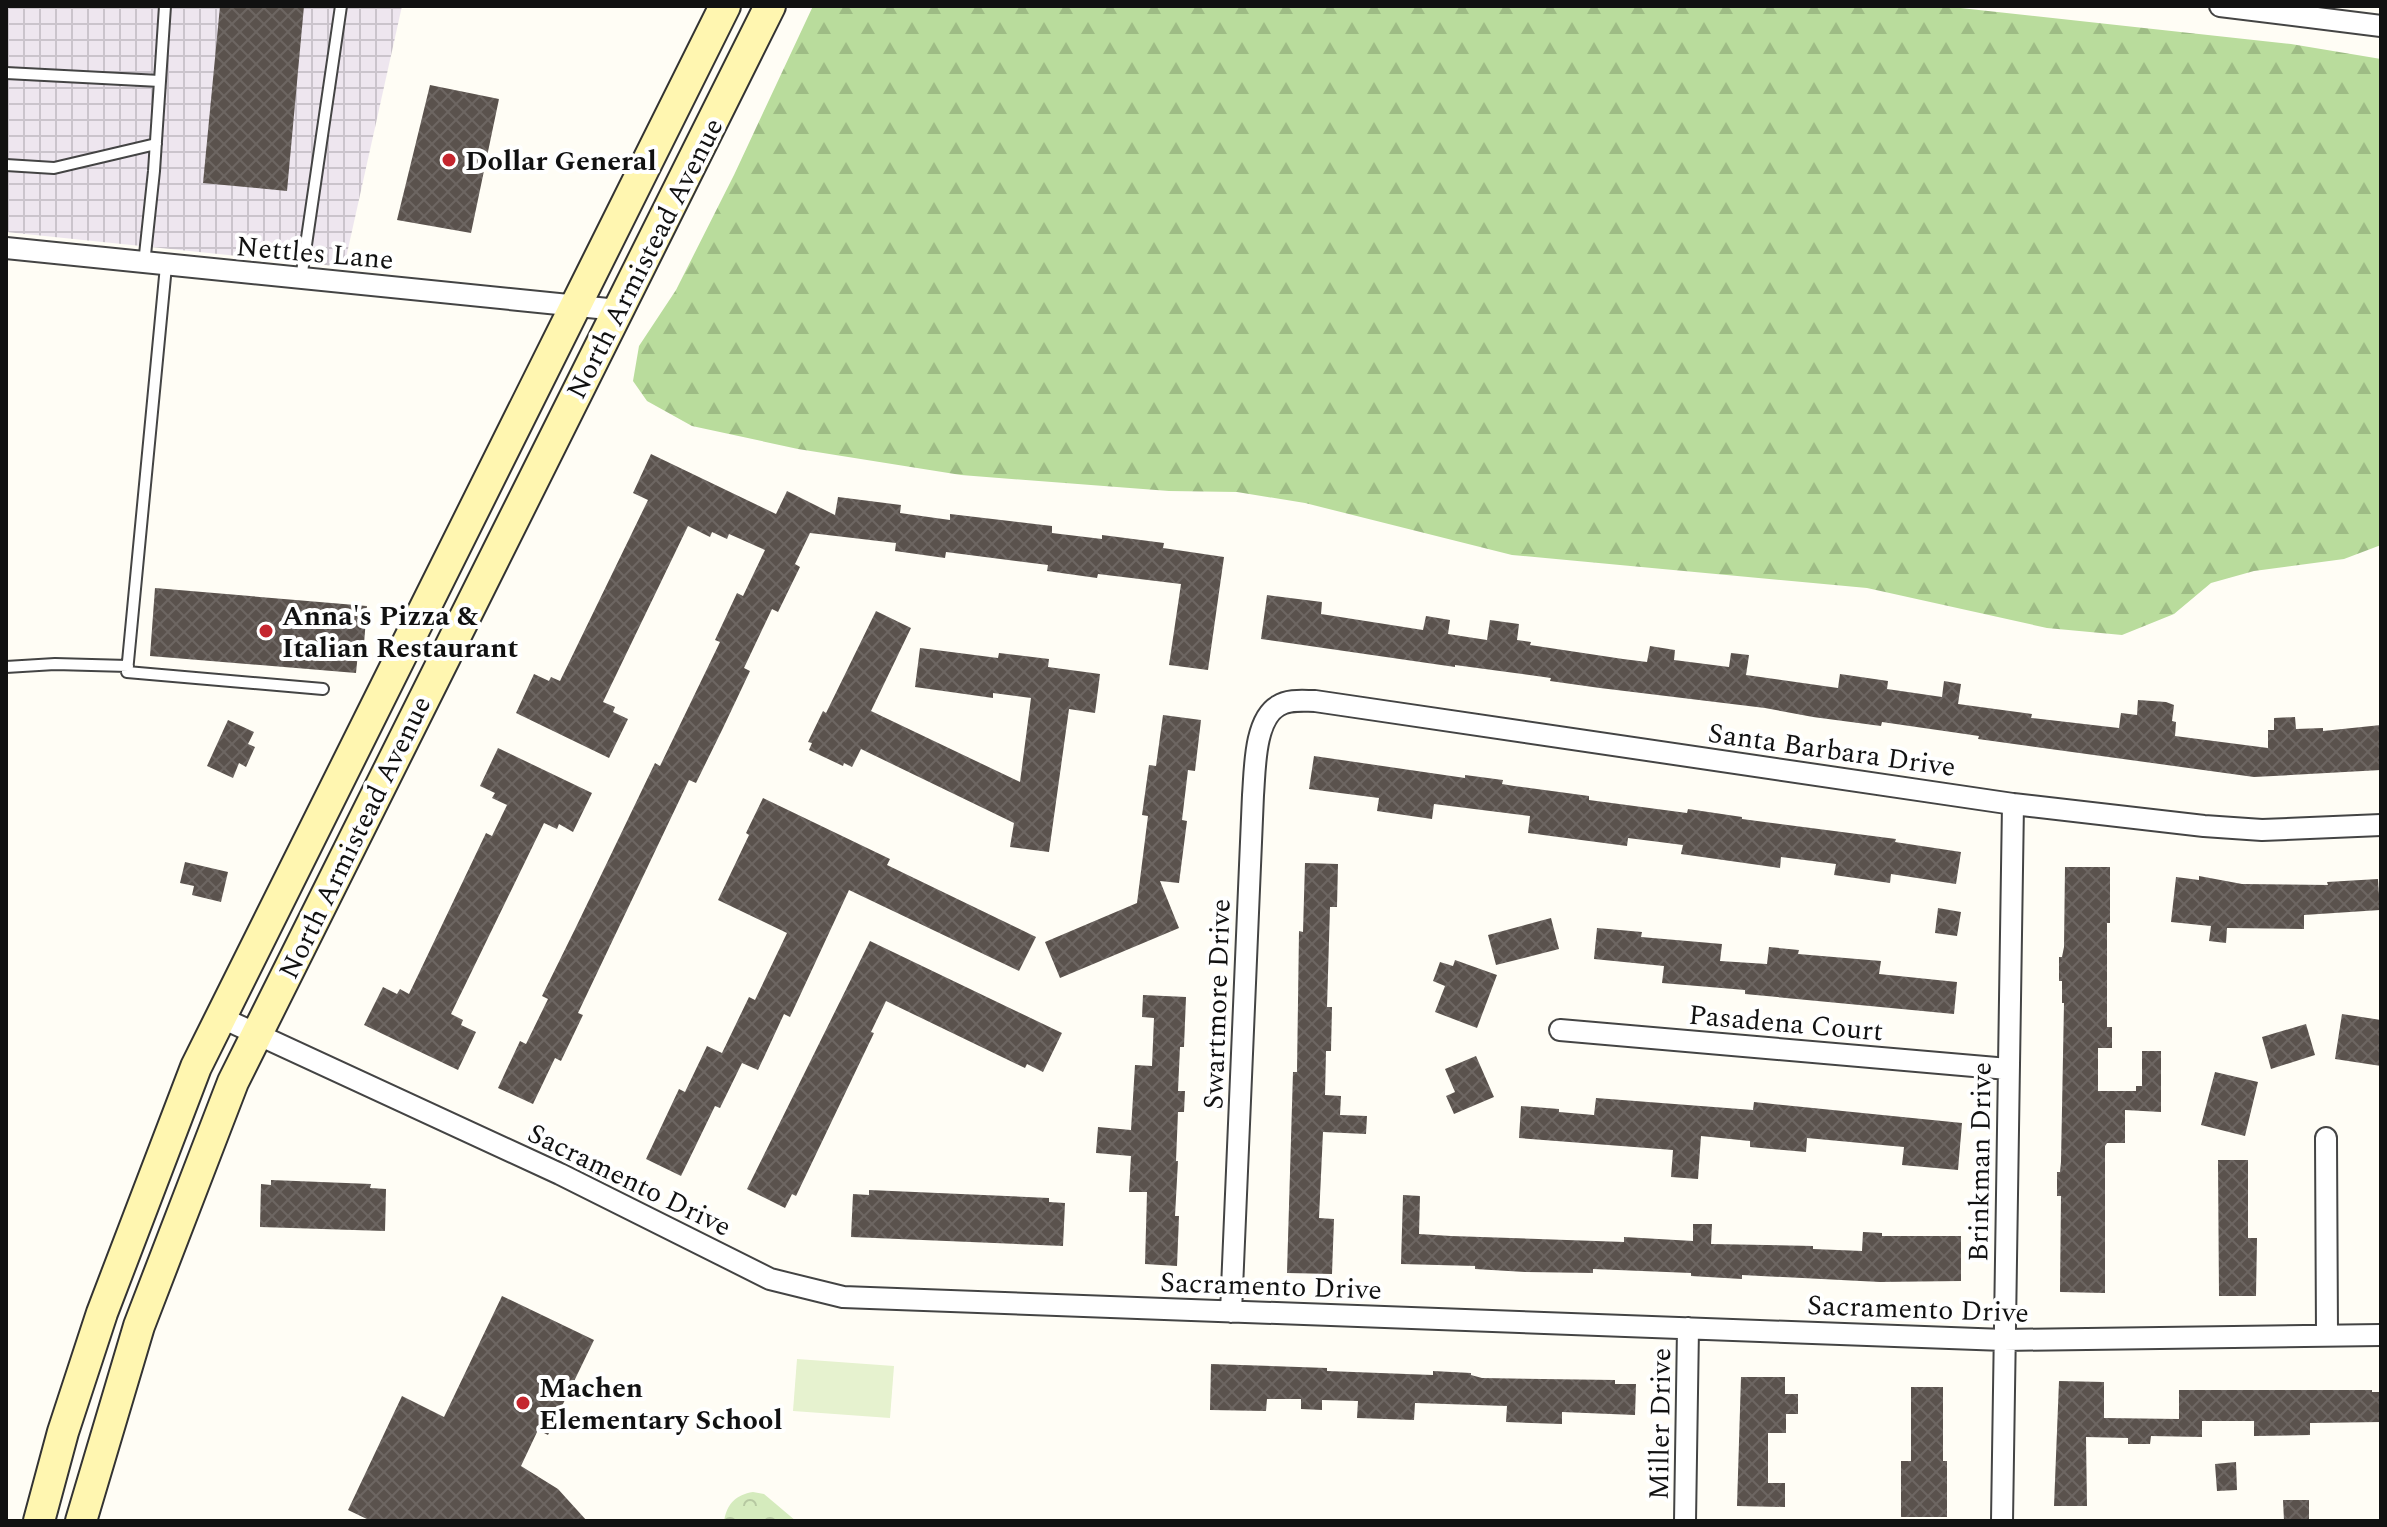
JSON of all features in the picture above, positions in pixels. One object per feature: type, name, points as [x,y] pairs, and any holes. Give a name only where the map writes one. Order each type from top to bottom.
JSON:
[{"type":"main road","name":"North Armistead Avenue","points":[[39,1521],[63,1432],[102,1313],[169,1132],[220,1017],[725,6]]},
{"type":"main road","name":"North Armistead Avenue","points":[[81,1521],[139,1326],[201,1161],[256,1034],[770,6]]},
{"type":"street","points":[[2220,6],[2381,26]]},
{"type":"street","name":"Nettles Lane","points":[[6,248],[618,310]]},
{"type":"street","name":"Santa Barbara Drive","points":[[1278,706],[1292,701],[1315,701],[2013,804],[2218,827],[2288,829],[2381,825]]},
{"type":"street","name":"Swartmore Drive","points":[[1231,1312],[1253,795],[1257,747],[1263,724],[1278,706]]},
{"type":"street","name":"Brinkman Drive","points":[[2002,1521],[2013,804]]},
{"type":"street","name":"Sacramento Drive","points":[[220,1017],[560,1174],[770,1279],[843,1297],[2004,1340],[2381,1335]]},
{"type":"street","name":"Pasadena Court","points":[[1560,1030],[2008,1069]]},
{"type":"street","points":[[2326,1138],[2327,1335]]},
{"type":"street","name":"Miller Drive","points":[[1685,1521],[1688,1328]]},
{"type":"lane","points":[[144,264],[165,6]]},
{"type":"lane","points":[[301,279],[341,6]]},
{"type":"lane","points":[[6,73],[160,81]]},
{"type":"lane","points":[[6,165],[54,168],[156,144]]},
{"type":"lane","points":[[166,266],[127,672],[323,689]]},
{"type":"lane","points":[[6,667],[55,664],[128,666]]},
{"type":"shaded area","points":[[6,6],[402,6],[344,267],[6,232]]},
{"type":"green space","points":[[813,6],[1942,6],[2291,44],[2381,59],[2381,545],[2344,559],[2254,571],[2211,583],[2174,614],[2122,635],[2047,628],[1867,588],[1512,555],[1305,503],[1237,492],[1169,491],[961,475],[798,449],[692,426],[647,401],[633,381],[639,346],[676,290]]},
{"type":"green space","points":[[797,1359],[894,1366],[890,1418],[793,1411]]},
{"type":"green space","points":[[753,1492],[764,1494],[796,1521],[724,1521],[733,1501]]},
{"type":"building","points":[[220,6],[304,6],[287,191],[203,183]]},
{"type":"building","name":"Dollar General","points":[[430,85],[499,99],[471,233],[397,220]]},
{"type":"building","points":[[651,454],[776,514],[787,491],[835,515],[838,497],[901,505],[900,513],[950,520],[950,514],[1052,526],[1052,533],[1102,539],[1102,535],[1164,543],[1163,548],[1224,557],[1208,670],[1169,665],[1181,584],[1098,574],[1097,578],[1047,571],[1048,565],[946,552],[945,558],[895,551],[896,543],[810,533],[795,564],[800,567],[778,612],[772,609],[744,668],[750,671],[723,728],[696,783],[689,780],[578,1013],[583,1015],[561,1061],[555,1058],[533,1104],[498,1088],[520,1041],[526,1044],[548,999],[542,996],[655,763],[660,766],[720,642],[715,640],[737,593],[743,596],[765,550],[729,534],[727,539],[712,532],[710,537],[688,526],[603,702],[615,707],[613,712],[628,719],[609,758],[516,713],[534,674],[549,681],[551,677],[560,681],[648,500],[633,493]]},
{"type":"building","points":[[155,588],[367,606],[364,644],[359,643],[356,673],[150,656]]},
{"type":"building","points":[[1267,595],[1322,602],[1321,614],[1423,630],[1426,616],[1450,620],[1448,634],[1487,640],[1490,620],[1519,624],[1517,640],[1531,642],[1530,645],[1647,662],[1650,646],[1675,650],[1674,660],[1729,667],[1731,653],[1749,655],[1746,675],[1838,688],[1840,674],[1888,681],[1887,689],[1942,697],[1944,681],[1961,684],[1958,704],[2032,714],[2031,718],[2119,728],[2121,713],[2137,715],[2138,700],[2166,702],[2174,705],[2172,721],[2176,722],[2175,736],[2268,748],[2268,730],[2274,730],[2274,718],[2295,717],[2296,729],[2323,728],[2323,731],[2381,725],[2381,770],[2254,777],[1978,739],[1979,736],[1882,722],[1881,726],[1813,717],[1261,639]]},
{"type":"building","points":[[876,611],[911,628],[871,711],[1020,782],[1031,698],[993,693],[993,698],[915,687],[920,648],[998,658],[999,653],[1049,659],[1048,667],[1100,674],[1095,713],[1069,709],[1049,852],[1010,847],[1014,823],[861,749],[852,767],[809,750],[812,743],[808,742],[823,711],[826,713]]},
{"type":"building","points":[[1163,715],[1201,720],[1195,771],[1188,770],[1182,820],[1187,821],[1179,883],[1160,881],[1179,928],[1060,978],[1045,942],[1137,903],[1148,816],[1142,815],[1149,765],[1156,766]]},
{"type":"building","points":[[228,720],[254,732],[248,744],[255,747],[246,767],[239,763],[233,778],[207,766]]},
{"type":"building","points":[[498,748],[592,793],[573,832],[559,824],[557,829],[544,823],[451,1014],[463,1020],[461,1025],[476,1032],[458,1070],[364,1025],[383,987],[397,994],[400,989],[409,994],[486,833],[492,836],[507,805],[492,798],[495,793],[480,786]]},
{"type":"building","points":[[1314,756],[1465,778],[1465,775],[1503,780],[1502,784],[1589,796],[1589,800],[1687,813],[1688,809],[1896,839],[1895,842],[1961,852],[1956,884],[1891,874],[1890,883],[1834,875],[1836,864],[1781,857],[1780,868],[1681,854],[1683,845],[1628,838],[1627,846],[1528,833],[1530,816],[1434,804],[1432,819],[1377,811],[1379,798],[1309,789]]},
{"type":"building","points":[[763,798],[890,859],[887,865],[1036,937],[1019,971],[849,890],[790,1017],[784,1014],[758,1070],[742,1063],[720,1108],[715,1106],[681,1176],[646,1159],[679,1089],[685,1092],[707,1046],[722,1053],[749,997],[755,1000],[787,933],[718,900]]},
{"type":"building","points":[[185,862],[228,872],[221,902],[192,895],[194,886],[180,883]]},
{"type":"building","points":[[1305,863],[1338,864],[1337,907],[1330,907],[1327,1007],[1332,1007],[1331,1051],[1326,1051],[1325,1095],[1341,1096],[1340,1115],[1367,1116],[1366,1134],[1323,1132],[1319,1218],[1334,1219],[1332,1274],[1287,1273],[1293,1072],[1297,1072],[1299,931],[1303,932]]},
{"type":"building","points":[[2065,867],[2110,867],[2107,1027],[2112,1027],[2112,1048],[2098,1048],[2098,1091],[2136,1091],[2136,1086],[2142,1086],[2142,1051],[2161,1051],[2161,1112],[2125,1110],[2125,1143],[2107,1143],[2105,1146],[2105,1293],[2060,1292],[2061,1196],[2057,1196],[2057,1172],[2060,1172],[2061,1162],[2064,1003],[2062,981],[2059,981],[2059,957],[2062,957],[2064,947]]},
{"type":"building","points":[[2199,876],[2242,884],[2328,885],[2327,882],[2378,879],[2380,910],[2304,915],[2304,929],[2227,928],[2226,943],[2209,941],[2211,926],[2171,922],[2176,877],[2199,880]]},
{"type":"building","points":[[1938,908],[1961,912],[1957,936],[1935,933]]},
{"type":"building","points":[[1551,918],[1559,949],[1496,965],[1488,935]]},
{"type":"building","points":[[1597,928],[1642,932],[1641,937],[1722,944],[1720,961],[1767,964],[1769,947],[1799,950],[1798,954],[1881,961],[1879,974],[1957,982],[1954,1014],[1662,983],[1664,966],[1594,959]]},
{"type":"building","points":[[870,941],[1062,1033],[1043,1072],[1027,1064],[1025,1068],[886,1001],[871,1032],[874,1033],[796,1196],[792,1194],[785,1208],[747,1189]]},
{"type":"building","points":[[1455,960],[1497,975],[1477,1028],[1435,1012],[1445,986],[1433,981],[1440,962],[1453,966]]},
{"type":"building","points":[[1143,995],[1186,997],[1178,1091],[1185,1091],[1184,1112],[1178,1112],[1177,1266],[1145,1264],[1147,1192],[1129,1192],[1131,1156],[1096,1153],[1098,1127],[1131,1130],[1135,1065],[1152,1066],[1154,1018],[1142,1017]]},
{"type":"building","points":[[2342,1014],[2381,1020],[2381,1066],[2335,1059]]},
{"type":"building","points":[[2306,1024],[2315,1055],[2271,1069],[2262,1037]]},
{"type":"building","points":[[1476,1056],[1494,1097],[1454,1114],[1446,1096],[1455,1092],[1445,1069]]},
{"type":"building","points":[[2215,1072],[2258,1082],[2245,1136],[2201,1125]]},
{"type":"building","points":[[1596,1098],[1753,1110],[1754,1102],[1962,1123],[1958,1170],[1902,1165],[1904,1147],[1807,1138],[1806,1152],[1750,1147],[1750,1141],[1701,1136],[1698,1179],[1671,1177],[1673,1150],[1519,1138],[1521,1106],[1594,1115]]},
{"type":"building","points":[[2218,1160],[2248,1160],[2248,1238],[2257,1238],[2256,1296],[2219,1296]]},
{"type":"building","points":[[271,1180],[371,1184],[370,1188],[386,1189],[385,1231],[260,1227],[261,1184],[271,1185]]},
{"type":"building","points":[[869,1190],[1049,1198],[1049,1202],[1065,1203],[1063,1246],[851,1237],[853,1194],[869,1195]]},
{"type":"building","points":[[1403,1195],[1420,1196],[1419,1234],[1624,1242],[1624,1237],[1693,1241],[1693,1224],[1712,1224],[1711,1244],[1813,1246],[1813,1249],[1862,1251],[1863,1232],[1882,1233],[1882,1236],[1961,1236],[1961,1281],[1880,1282],[1742,1275],[1742,1279],[1691,1276],[1691,1273],[1593,1269],[1593,1273],[1525,1272],[1475,1269],[1475,1266],[1401,1264]]},
{"type":"building","name":"Machen Elementary School","points":[[502,1296],[594,1340],[548,1435],[538,1430],[521,1466],[558,1489],[587,1521],[371,1521],[348,1510],[402,1396],[444,1417]]},
{"type":"building","points":[[1211,1364],[1433,1375],[1433,1371],[1471,1373],[1482,1378],[1615,1380],[1615,1384],[1636,1384],[1635,1415],[1562,1412],[1562,1424],[1506,1422],[1507,1406],[1415,1403],[1414,1420],[1357,1418],[1358,1401],[1322,1400],[1322,1410],[1301,1409],[1301,1399],[1267,1399],[1266,1411],[1210,1410]]},
{"type":"building","points":[[1741,1377],[1785,1377],[1785,1394],[1798,1394],[1798,1414],[1786,1414],[1786,1433],[1768,1433],[1768,1483],[1785,1483],[1785,1507],[1737,1506]]},
{"type":"building","points":[[2059,1381],[2104,1382],[2104,1418],[2179,1419],[2179,1390],[2372,1390],[2381,1392],[2381,1422],[2310,1423],[2310,1435],[2254,1436],[2254,1421],[2202,1421],[2202,1437],[2151,1436],[2150,1444],[2128,1444],[2128,1438],[2086,1437],[2087,1506],[2054,1506]]},
{"type":"building","points":[[1911,1387],[1943,1387],[1947,1517],[1901,1517],[1901,1461],[1911,1461]]},
{"type":"building","points":[[2236,1462],[2237,1490],[2217,1491],[2215,1464]]},
{"type":"building","points":[[2283,1500],[2309,1500],[2309,1521],[2284,1521]]},
{"type":"place","name":"Dollar General","points":[[449,160]]},
{"type":"place","name":"Anna's Pizza & Italian Restaurant","points":[[266,631]]},
{"type":"place","name":"Machen Elementary School","points":[[523,1403]]}]
